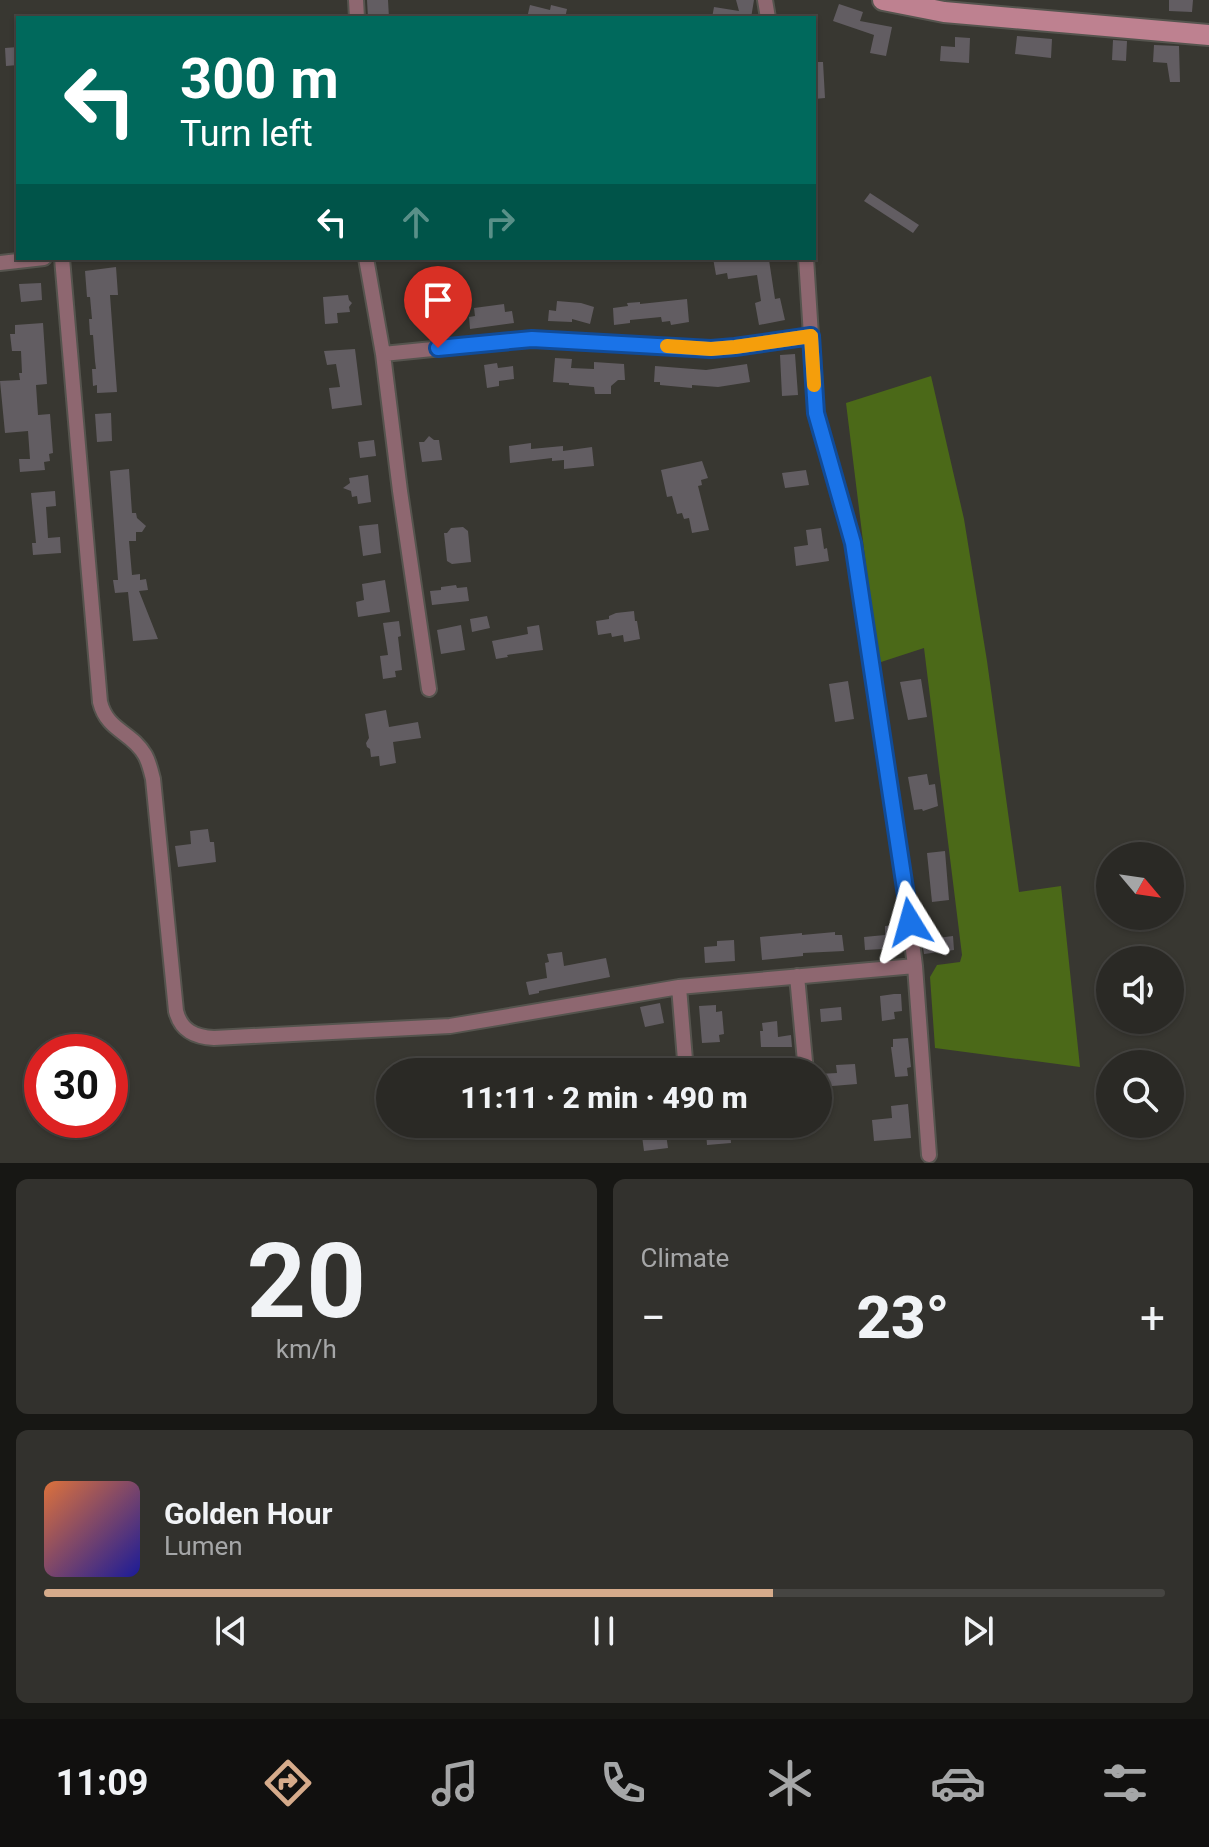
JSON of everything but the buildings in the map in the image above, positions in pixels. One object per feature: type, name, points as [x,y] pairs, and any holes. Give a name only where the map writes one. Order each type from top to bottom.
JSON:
[{"type":"street","points":[[883,0],[944,12],[1209,35]]},
{"type":"street","points":[[0,263],[26,260]]},
{"type":"street","points":[[62,260],[100,702],[102,713],[108,721],[145,755],[153,779],[176,1011],[184,1028],[192,1034],[214,1038],[450,1026],[679,987],[915,966]]},
{"type":"street","points":[[366,260],[383,354],[429,689]]},
{"type":"street","points":[[806,260],[816,413],[858,571],[907,902],[915,966],[929,1155]]},
{"type":"street","points":[[383,354],[532,339],[711,349],[811,336]]},
{"type":"street","points":[[797,976],[805,1058]]},
{"type":"street","points":[[679,987],[685,1058]]},
{"type":"green space","points":[[931,376],[964,519],[1019,892],[1061,886],[1080,1067],[935,1048],[930,977],[937,965],[960,962],[962,955],[924,648],[878,663],[846,403]]},
{"type":"slow traffic","points":[[667,346],[711,349],[811,336],[814,385]]},
{"type":"route","points":[[438,348],[532,339],[711,349],[811,336],[816,413],[853,543],[910,922]]}]
